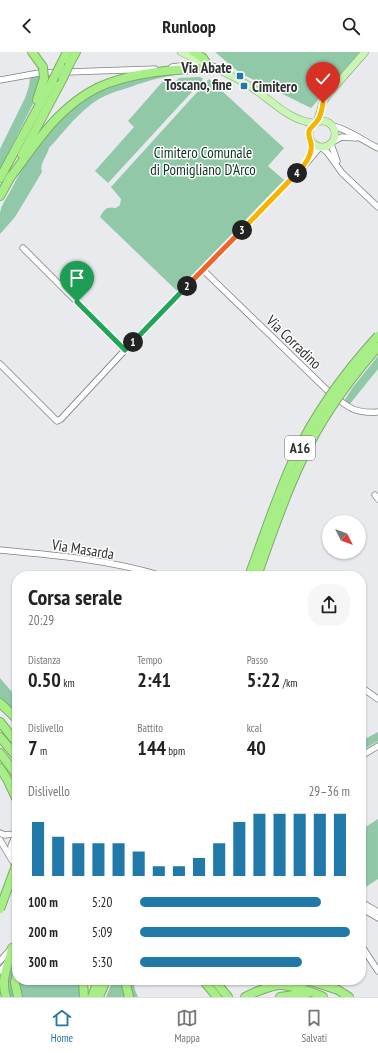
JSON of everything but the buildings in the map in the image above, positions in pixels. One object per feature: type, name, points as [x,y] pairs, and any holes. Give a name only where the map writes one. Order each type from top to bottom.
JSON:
[{"type":"highway","points":[[15,152],[20,135],[40,94],[44,78],[43,67],[32,52]]},
{"type":"highway","points":[[194,52],[203,58],[210,66]]},
{"type":"highway","points":[[4,179],[63,78],[74,53]]},
{"type":"highway","points":[[0,196],[4,179],[15,152],[60,66],[74,53]]},
{"type":"highway","points":[[4,179],[44,132],[58,118],[83,96],[97,88],[114,81],[169,71],[210,66]]},
{"type":"highway","name":"A16","points":[[251,571],[284,483],[309,430],[341,380],[378,336]]},
{"type":"highway","name":"A16","points":[[258,571],[290,486],[315,433],[347,384],[378,347]]},
{"type":"highway","points":[[0,703],[12,714]]},
{"type":"highway","points":[[0,722],[12,737]]},
{"type":"highway","points":[[0,738],[12,752]]},
{"type":"highway","points":[[0,753],[12,769]]},
{"type":"highway","points":[[0,768],[8,779],[12,788]]},
{"type":"highway","points":[[0,909],[12,877]]},
{"type":"highway","points":[[5,997],[2,982],[3,963],[12,951]]},
{"type":"highway","points":[[15,985],[18,997]]},
{"type":"highway","points":[[83,985],[84,997]]},
{"type":"highway","points":[[92,997],[96,985]]},
{"type":"highway","points":[[99,997],[104,985]]},
{"type":"highway","points":[[126,985],[129,997]]},
{"type":"highway","points":[[207,985],[217,997]]},
{"type":"highway","points":[[218,985],[228,997]]},
{"type":"highway","points":[[245,997],[266,988],[279,985],[320,995]]},
{"type":"highway","points":[[323,985],[338,990],[349,997]]},
{"type":"highway","points":[[0,993],[5,997]]},
{"type":"highway","points":[[280,997],[320,995]]},
{"type":"main road","points":[[181,52],[247,84],[268,98],[305,128],[309,133],[313,144],[321,147],[328,146],[333,142],[336,136],[324,111],[326,98]]},
{"type":"main road","points":[[309,133],[316,123],[323,102],[365,52]]},
{"type":"main road","points":[[287,114],[307,123],[325,121],[331,124]]},
{"type":"street","points":[[0,80],[39,73],[158,68],[189,65],[194,64],[198,60]]},
{"type":"street","points":[[158,68],[169,71]]},
{"type":"street","points":[[331,124],[345,129],[378,148]]},
{"type":"street","points":[[338,167],[333,142],[339,138],[347,137],[361,139]]},
{"type":"street","points":[[304,166],[312,150],[311,141]]},
{"type":"street","points":[[0,364],[57,421],[61,419],[125,350],[204,270],[321,147],[330,155],[342,173],[378,207]]},
{"type":"street","points":[[314,156],[320,154],[330,155]]},
{"type":"street","points":[[23,248],[125,350]]},
{"type":"street","name":"Via Corradino","points":[[204,270],[323,387],[355,411],[370,413],[378,412]]},
{"type":"street","name":"Via Masarda","points":[[0,550],[82,560],[137,571]]},
{"type":"street","points":[[366,691],[378,699]]},
{"type":"street","points":[[366,753],[378,746]]},
{"type":"street","points":[[0,833],[4,835],[12,834]]},
{"type":"street","points":[[0,840],[11,857]]},
{"type":"street","points":[[11,857],[12,843]]},
{"type":"street","points":[[366,905],[378,912]]},
{"type":"street","points":[[366,911],[378,918]]},
{"type":"street","points":[[366,953],[378,971]]},
{"type":"street","points":[[0,971],[3,963]]},
{"type":"green space","points":[[215,52],[360,52],[311,108],[240,73]]},
{"type":"green space","points":[[191,71],[205,72],[187,73],[144,82],[117,91],[94,102],[73,121],[49,148],[42,163],[42,172],[15,217],[0,234],[0,213],[2,207],[21,172],[31,156],[54,126],[81,101],[97,91],[123,81]]},
{"type":"green space","points":[[30,77],[41,77],[35,100],[0,169],[0,149],[25,98]]},
{"type":"green space","points":[[179,78],[203,78],[202,81],[108,183],[95,171],[134,127],[128,121],[164,80],[171,86]]},
{"type":"green space","name":"Cimitero Comunale di Pomigliano D'Arco","points":[[209,79],[284,148],[268,166],[284,180],[177,291],[100,217],[106,209],[110,207],[116,208],[120,205],[121,199],[111,187]]},
{"type":"green space","points":[[378,356],[378,369],[349,405],[344,401],[353,387]]},
{"type":"green space","points":[[0,678],[12,692],[12,711],[0,700]]},
{"type":"green space","points":[[378,732],[378,741],[366,748],[366,738]]},
{"type":"green space","points":[[378,819],[378,879],[366,887],[366,827]]},
{"type":"green space","points":[[12,965],[12,985],[14,985],[15,997],[8,997],[6,976]]},
{"type":"green space","points":[[19,985],[81,985],[82,997],[22,997]]},
{"type":"green space","points":[[111,985],[123,985],[127,997],[106,997]]},
{"type":"green space","points":[[128,985],[134,985],[138,997],[131,997]]},
{"type":"place","name":"Via Abate Toscano, fine","points":[[240,76]]},
{"type":"place","name":"Cimitero","points":[[244,86]]},
{"type":"route","points":[[77,302],[125,350],[304,166],[312,150],[309,133],[312,126],[317,122],[323,103]]}]
